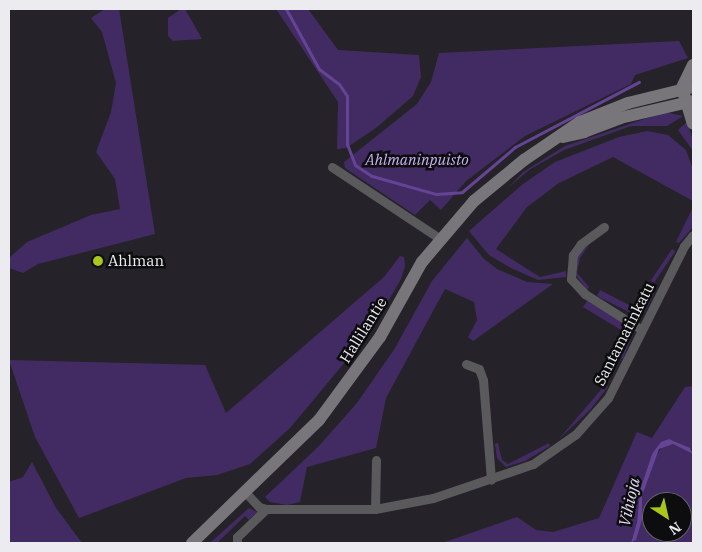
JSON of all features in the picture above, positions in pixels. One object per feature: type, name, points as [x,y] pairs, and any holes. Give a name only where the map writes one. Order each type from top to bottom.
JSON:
[{"type":"main road","points":[[693,65],[688,88],[693,124]]},
{"type":"main road","name":"Hallilantie","points":[[192,543],[246,493],[319,420],[348,384],[440,238],[490,187],[580,122],[628,103],[688,88]]},
{"type":"main road","name":"Hallilantie","points":[[560,137],[584,132],[620,118],[689,102]]},
{"type":"street","points":[[332,167],[440,238]]},
{"type":"street","points":[[604,226],[592,234],[577,250],[570,266],[571,279],[585,294],[642,330]]},
{"type":"street","name":"Santamatinkatu","points":[[266,509],[374,509],[410,504],[491,480],[533,464],[576,434],[612,392],[684,246],[693,235]]},
{"type":"street","points":[[466,364],[479,369],[483,380],[491,480]]},
{"type":"street","points":[[374,509],[376,460]]},
{"type":"street","points":[[246,493],[259,507],[266,509]]},
{"type":"street","points":[[237,543],[237,537],[266,509]]},
{"type":"green space","points":[[105,9],[119,9],[155,234],[38,264],[23,273],[9,268],[9,258],[27,242],[91,215],[120,209],[115,179],[96,152],[111,112],[116,83],[102,32],[91,18]]},
{"type":"green space","points":[[181,9],[185,9],[202,39],[173,41],[168,36],[168,18]]},
{"type":"green space","points":[[276,9],[308,9],[338,50],[419,55],[421,77],[413,96],[376,128],[346,148],[337,149],[338,102]]},
{"type":"green space","name":"Ahlmaninpuisto","points":[[679,41],[688,58],[635,75],[631,84],[525,136],[466,181],[441,210],[430,200],[415,215],[345,168],[344,162],[417,104],[431,82],[439,53]]},
{"type":"green space","points":[[665,112],[683,116],[667,126],[631,126],[564,150],[529,170],[509,187],[523,172],[565,146]]},
{"type":"green space","points":[[687,122],[693,139],[693,151],[678,130]]},
{"type":"green space","points":[[647,131],[668,135],[686,150],[693,169],[693,201],[613,157],[559,183],[527,207],[496,249],[540,277],[566,271],[566,277],[538,280],[511,268],[489,255],[469,231],[523,184],[555,162],[619,137]]},
{"type":"green space","points":[[693,207],[693,227],[679,243],[676,242]]},
{"type":"green space","points":[[608,228],[592,240],[580,258],[577,273],[589,287],[587,290],[575,274],[578,257],[585,245]]},
{"type":"green space","points":[[467,238],[484,259],[497,269],[527,282],[553,284],[473,341],[468,337],[477,320],[474,302],[445,289],[386,398],[376,448],[307,467],[300,502],[287,505],[270,502],[265,497],[318,447],[357,403],[395,348],[432,281]]},
{"type":"green space","points":[[672,249],[675,251],[654,283],[651,281]]},
{"type":"green space","points":[[400,256],[404,257],[405,266],[401,279],[370,332],[290,428],[250,464],[217,475],[186,478],[79,518],[35,437],[9,360],[205,365],[226,413],[384,277]]},
{"type":"green space","points":[[652,289],[655,291],[645,312],[637,316],[597,296],[600,290],[631,306],[639,306]]},
{"type":"green space","points":[[587,301],[626,324],[633,333],[623,359],[620,358],[631,336],[583,307]]},
{"type":"green space","points":[[605,385],[608,387],[590,410],[558,440]]},
{"type":"green space","points":[[693,386],[693,450],[672,440],[652,454],[640,490],[637,522],[631,543],[442,543],[517,517],[536,530],[553,532],[599,518],[637,432],[652,438],[685,387]]},
{"type":"green space","points":[[498,443],[502,460],[508,464],[549,443],[550,446],[525,461],[506,467],[497,458],[495,444]]},
{"type":"green space","points":[[673,444],[693,454],[693,543],[634,543],[642,520],[642,542],[692,542],[692,492],[643,492],[655,457],[662,447]]},
{"type":"green space","points":[[32,462],[56,508],[82,543],[9,543],[9,482],[23,477]]},
{"type":"green space","points":[[249,508],[257,512],[249,520],[245,516],[217,543],[210,543]]},
{"type":"shaded area","points":[[669,439],[690,448],[693,454],[673,444],[659,449],[642,492],[642,520],[636,540],[631,543],[637,522],[640,490],[652,454],[661,442]]},
{"type":"waterway","points":[[286,9],[319,69],[339,84],[347,96],[347,144],[355,165],[372,176],[436,194],[462,192],[515,147],[639,82]]},
{"type":"place","name":"Ahlman","points":[[98,261]]},
{"type":"water label","name":"Vihioja","points":[[629,502]]}]
